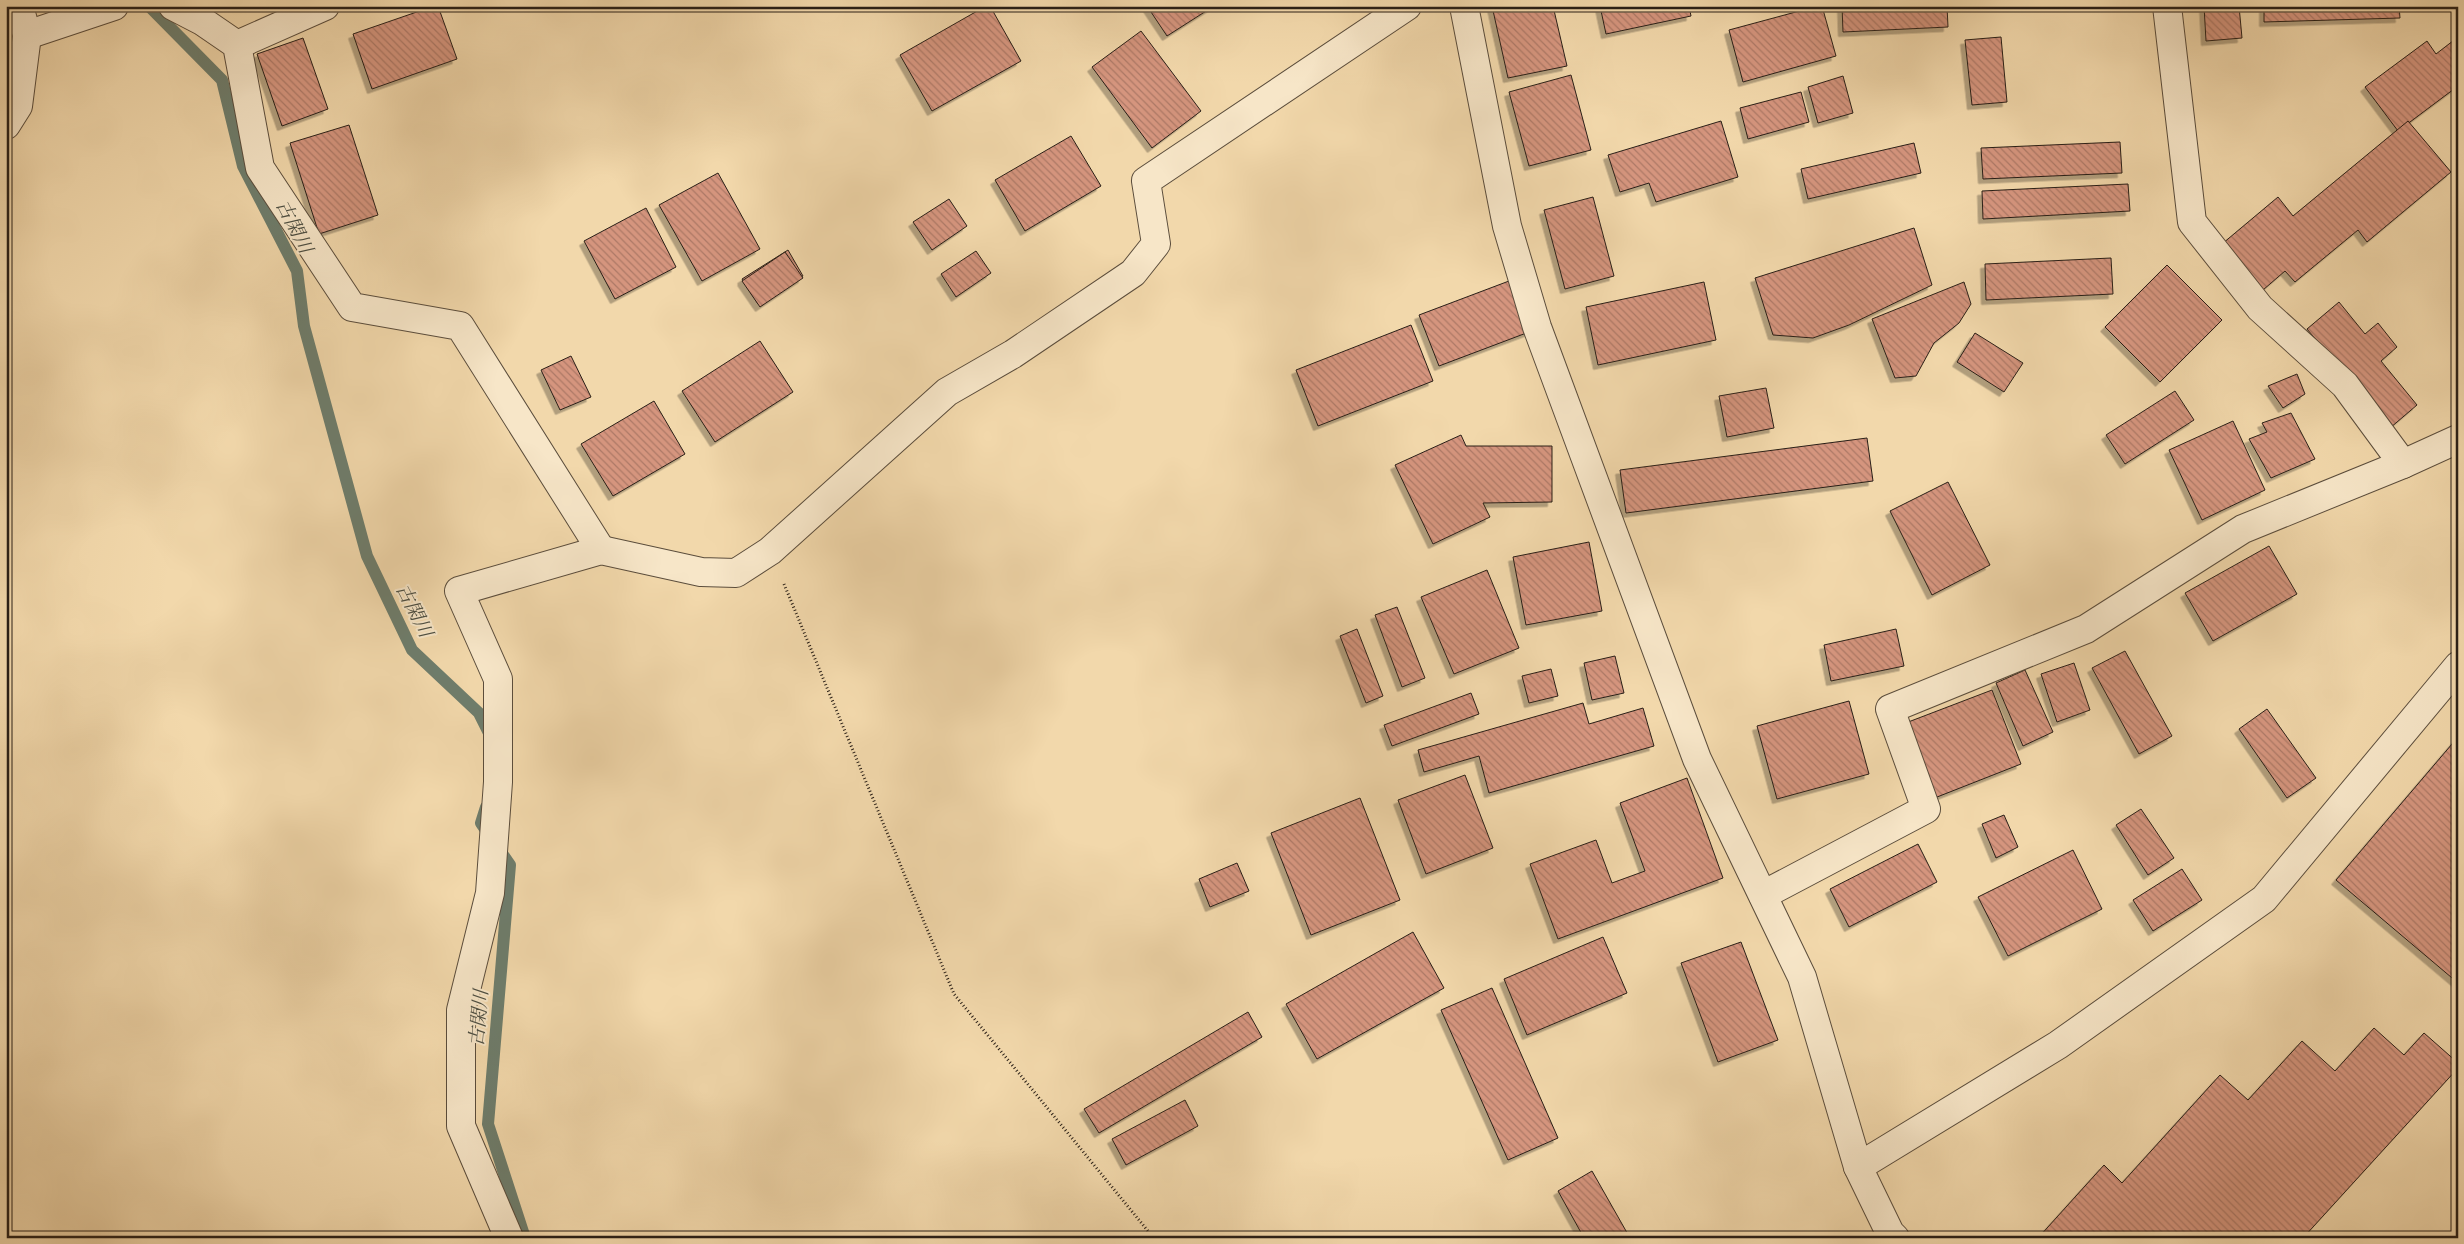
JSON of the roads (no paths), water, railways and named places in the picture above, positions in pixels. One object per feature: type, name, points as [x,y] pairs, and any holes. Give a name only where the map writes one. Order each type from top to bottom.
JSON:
[{"type":"street","points":[[6,124],[18,106],[27,35],[19,6]]},
{"type":"street","points":[[27,35],[114,6]]},
{"type":"street","points":[[172,6],[202,21],[237,45],[260,168],[352,307],[460,326],[601,550]]},
{"type":"street","points":[[237,45],[325,6]]},
{"type":"street","points":[[509,1238],[461,1126],[461,1010],[490,893],[498,782],[498,679],[460,592],[601,550],[701,572],[736,574],[770,551],[947,392],[1013,354],[1133,273],[1156,244],[1146,181],[1407,6]]},
{"type":"street","points":[[1464,6],[1507,226],[1538,327],[1697,759],[1802,976],[1858,1167],[1895,1238]]},
{"type":"street","points":[[2167,6],[2192,222],[2260,308],[2345,386],[2403,464]]},
{"type":"street","points":[[1763,895],[1926,809],[1890,709],[2086,630],[2243,529],[2403,464],[2458,439]]},
{"type":"street","points":[[1858,1167],[2058,1045],[2264,899],[2458,666]]},
{"type":"waterway","name":"古閑川","points":[[149,6],[222,80],[243,166],[297,271],[304,326],[367,556],[412,650],[479,713],[492,739]]},
{"type":"waterway","name":"古閑川","points":[[486,807],[481,823],[510,865],[488,1124],[525,1238]]}]
